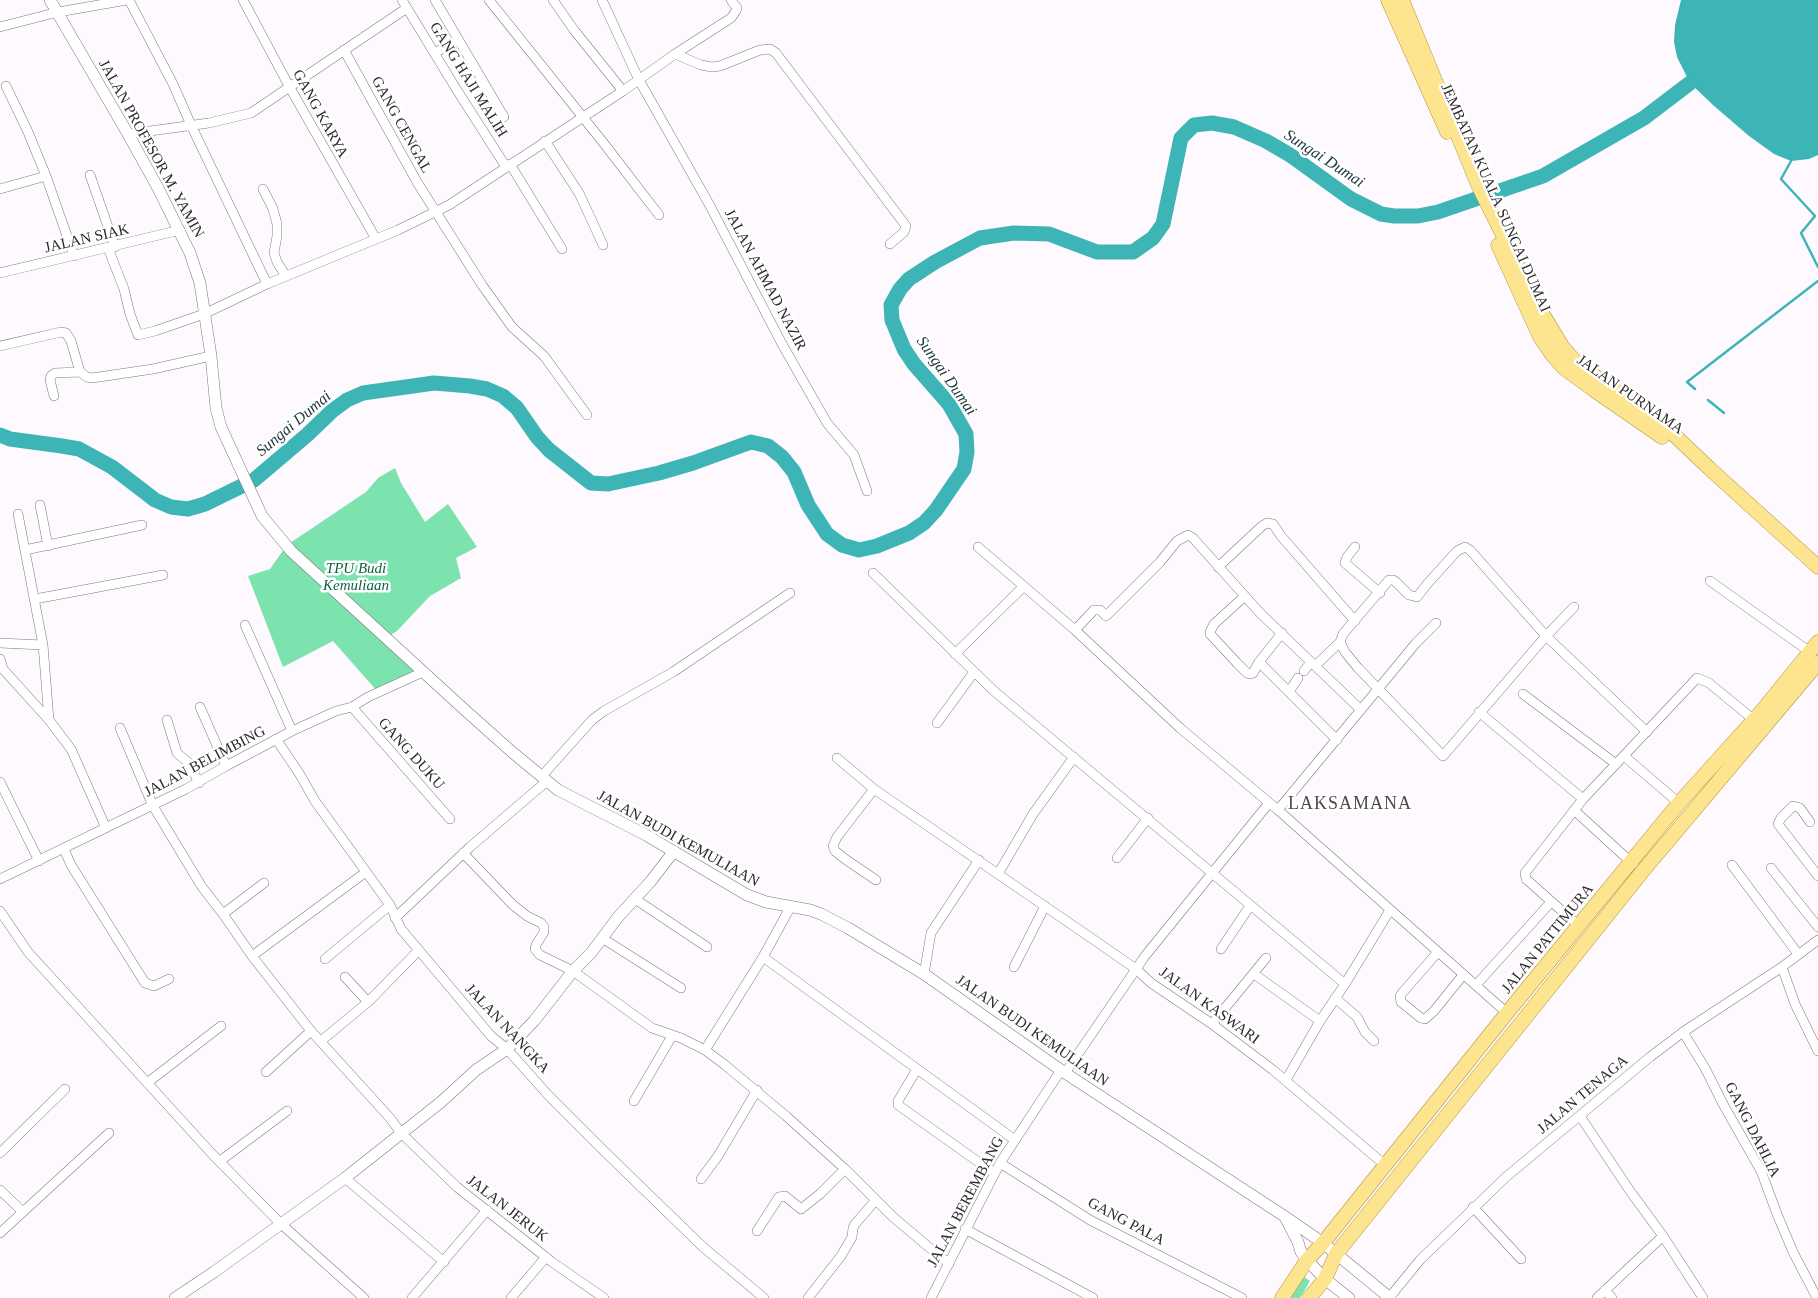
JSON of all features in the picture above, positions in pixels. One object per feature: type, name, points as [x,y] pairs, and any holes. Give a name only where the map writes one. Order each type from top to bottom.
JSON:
[{"type":"main road","points":[[1388,0],[1426,70]]},
{"type":"main road","points":[[1402,0],[1426,70]]},
{"type":"main road","name":"JEMBATAN KUALA SUNGAI DUMAI","points":[[1426,70],[1479,187],[1539,308],[1554,331]]},
{"type":"main road","name":"JEMBATAN KUALA SUNGAI DUMAI","points":[[1426,70],[1471,190],[1540,337]]},
{"type":"main road","name":"JALAN PURNAMA","points":[[1554,331],[1562,346],[1573,359],[1670,431],[1710,470],[1818,567]]},
{"type":"main road","name":"JALAN PURNAMA","points":[[1540,337],[1564,368],[1710,470]]},
{"type":"main road","name":"JALAN PATTIMURA","points":[[1282,1298],[1307,1260],[1323,1244],[1507,1013],[1679,803],[1815,652]]},
{"type":"main road","name":"JALAN PATTIMURA","points":[[1309,1298],[1325,1279],[1336,1254],[1642,872],[1815,652]]},
{"type":"street","name":"JALAN PROFESOR M. YAMIN","points":[[50,0],[128,134],[180,230],[197,273],[211,356],[218,415],[238,466],[260,512]]},
{"type":"street","points":[[0,27],[58,12],[128,0],[173,84],[267,284]]},
{"type":"street","name":"GANG KARYA","points":[[243,0],[289,86],[376,239]]},
{"type":"street","points":[[435,0],[504,118]]},
{"type":"street","points":[[489,0],[583,117],[659,216]]},
{"type":"street","points":[[553,0],[574,30],[623,91]]},
{"type":"street","name":"JALAN AHMAD NAZIR","points":[[602,0],[639,80],[709,204],[782,344],[827,423],[854,456],[867,491]]},
{"type":"street","points":[[90,175],[130,314],[138,335],[155,331],[204,314],[267,284],[436,212],[462,197],[544,141],[623,91],[735,14],[737,8],[731,0]]},
{"type":"street","points":[[128,134],[208,123],[252,113],[344,50],[404,4]]},
{"type":"street","name":"GANG HAJI MALIH","points":[[404,4],[455,87],[562,249]]},
{"type":"street","points":[[435,53],[458,40]]},
{"type":"street","name":"GANG CENGAL","points":[[344,50],[418,182],[482,285],[512,327],[544,356],[586,415]]},
{"type":"street","points":[[675,54],[701,65],[712,67],[720,66],[760,50],[770,50],[776,53],[906,226],[904,232],[890,244]]},
{"type":"street","points":[[6,86],[46,176],[74,256]]},
{"type":"street","points":[[544,141],[579,193],[603,245]]},
{"type":"street","points":[[0,189],[46,176]]},
{"type":"street","points":[[263,189],[272,208],[276,224],[277,236],[274,253],[277,262],[286,276]]},
{"type":"street","name":"JALAN SIAK","points":[[0,272],[180,230]]},
{"type":"street","points":[[0,346],[61,332],[66,333],[71,341],[80,372],[92,378],[153,369],[211,356]]},
{"type":"street","points":[[54,396],[50,380],[51,376],[80,372]]},
{"type":"street","points":[[40,505],[48,546]]},
{"type":"street","name":"JALAN BUDI KEMULIAAN","points":[[260,512],[269,526],[291,551],[423,672],[544,779],[572,798],[674,851],[748,895],[766,902],[810,910],[831,919],[924,974],[1063,1072],[1284,1216],[1336,1254],[1389,1298]]},
{"type":"street","points":[[18,514],[43,645],[49,720]]},
{"type":"street","points":[[1218,567],[1262,526],[1267,523],[1273,524],[1281,536],[1355,621]]},
{"type":"street","points":[[25,550],[142,525]]},
{"type":"street","points":[[1075,630],[1094,610],[1100,610],[1106,616],[1160,562],[1177,541],[1185,536],[1193,538],[1245,596],[1361,710]]},
{"type":"street","points":[[978,547],[1075,630],[1180,728],[1270,803],[1507,1013]]},
{"type":"street","points":[[1356,547],[1347,557],[1345,563],[1380,593]]},
{"type":"street","points":[[1288,692],[1301,674],[1340,642],[1343,634],[1380,593],[1389,580],[1393,580],[1409,595],[1417,597],[1457,551],[1465,547],[1470,550],[1546,636],[1647,732]]},
{"type":"street","points":[[873,573],[994,691],[1345,984]]},
{"type":"street","points":[[34,599],[163,575]]},
{"type":"street","points":[[1710,581],[1815,652]]},
{"type":"street","points":[[955,654],[1024,586]]},
{"type":"street","points":[[395,918],[544,779],[592,720],[604,711],[672,672],[790,593]]},
{"type":"street","points":[[1245,596],[1214,624],[1210,634],[1237,663],[1250,674],[1255,671],[1259,662],[1282,633]]},
{"type":"street","points":[[1340,642],[1354,663],[1443,756],[1546,636],[1574,607]]},
{"type":"street","points":[[1278,810],[1378,689],[1436,623]]},
{"type":"street","points":[[245,625],[292,731]]},
{"type":"street","points":[[0,643],[43,645]]},
{"type":"street","points":[[0,659],[3,669],[49,720],[73,753],[106,828]]},
{"type":"street","points":[[1259,662],[1337,740]]},
{"type":"street","name":"JALAN BELIMBING","points":[[0,879],[199,783],[226,766],[292,731],[336,711],[352,707],[368,697],[423,672]]},
{"type":"street","points":[[937,723],[974,672]]},
{"type":"street","points":[[1579,926],[1526,879],[1525,873],[1574,810],[1697,678],[1709,683],[1754,720]]},
{"type":"street","points":[[1523,694],[1616,764]]},
{"type":"street","points":[[200,706],[226,766]]},
{"type":"street","name":"GANG DUKU","points":[[352,707],[450,819]]},
{"type":"street","points":[[1480,712],[1583,800]]},
{"type":"street","points":[[167,720],[177,753],[189,764],[199,783]]},
{"type":"street","name":"JALAN JERUK","points":[[120,728],[152,806],[202,887],[252,956],[312,1031],[401,1133],[457,1187],[546,1258],[604,1298]]},
{"type":"street","name":"JALAN NANGKA","points":[[276,739],[315,800],[390,905],[401,929],[491,1036],[507,1049],[549,1096],[703,1247],[764,1298]]},
{"type":"street","points":[[998,874],[1033,814],[1074,756]]},
{"type":"street","points":[[1624,756],[1679,803]]},
{"type":"street","name":"JALAN KASWARI","points":[[837,758],[874,788],[1136,969],[1151,983],[1212,1024],[1286,1080],[1385,1166]]},
{"type":"street","points":[[0,782],[38,861]]},
{"type":"street","points":[[874,788],[837,837],[833,846],[840,855],[876,880]]},
{"type":"street","name":"JALAN BEREMBANG","points":[[931,1298],[994,1173],[1015,1140],[1136,969],[1212,872],[1270,803]]},
{"type":"street","points":[[1810,822],[1800,808],[1793,806],[1781,818],[1778,824],[1818,876]]},
{"type":"street","points":[[1574,810],[1642,872]]},
{"type":"street","points":[[1117,858],[1148,818]]},
{"type":"street","points":[[64,849],[71,864],[145,982],[154,986],[168,979]]},
{"type":"street","points":[[175,1298],[345,1178],[441,1102],[476,1070],[507,1049],[534,1021],[674,851]]},
{"type":"street","points":[[463,853],[513,905],[527,916],[541,922],[544,932],[536,945],[537,952],[540,955],[574,971],[652,1028],[681,1038],[705,1050],[757,1090],[845,1168],[893,1217],[948,1264]]},
{"type":"street","points":[[924,974],[931,933],[979,860]]},
{"type":"street","points":[[1732,865],[1798,954]]},
{"type":"street","points":[[1771,868],[1818,927]]},
{"type":"street","points":[[252,956],[366,872]]},
{"type":"street","points":[[223,914],[264,883]]},
{"type":"street","points":[[635,899],[707,947]]},
{"type":"street","points":[[1476,985],[1551,902]]},
{"type":"street","points":[[325,959],[390,905]]},
{"type":"street","points":[[705,1050],[763,957],[791,906]]},
{"type":"street","points":[[1014,967],[1045,906]]},
{"type":"street","points":[[1221,949],[1250,906]]},
{"type":"street","points":[[1286,1080],[1320,1021],[1390,910]]},
{"type":"street","points":[[0,912],[28,952],[220,1162],[280,1223],[364,1298]]},
{"type":"street","points":[[602,938],[681,988]]},
{"type":"street","name":"JALAN TENAGA","points":[[1389,1298],[1420,1260],[1506,1177],[1683,1032],[1782,967],[1818,940]]},
{"type":"street","points":[[321,1041],[368,1002],[418,950]]},
{"type":"street","points":[[1437,952],[1400,996],[1401,1002],[1424,1019],[1434,1010],[1462,974]]},
{"type":"street","points":[[763,957],[1015,1140]]},
{"type":"street","points":[[1212,1024],[1266,958]]},
{"type":"street","points":[[1782,967],[1795,1004],[1818,1051]]},
{"type":"street","points":[[1254,974],[1320,1021]]},
{"type":"street","points":[[345,977],[368,1002]]},
{"type":"street","points":[[1335,998],[1357,1017],[1361,1026],[1374,1041]]},
{"type":"street","points":[[147,1083],[221,1026]]},
{"type":"street","points":[[266,1072],[312,1031]]},
{"type":"street","name":"GANG DAHLIA","points":[[1683,1032],[1705,1068],[1761,1171],[1793,1252],[1817,1296]]},
{"type":"street","points":[[634,1101],[672,1036]]},
{"type":"street","points":[[917,1069],[898,1101],[898,1105],[994,1173]]},
{"type":"street","points":[[0,1152],[65,1089]]},
{"type":"street","points":[[701,1179],[718,1156],[757,1090]]},
{"type":"street","points":[[220,1162],[287,1111]]},
{"type":"street","points":[[1580,1116],[1630,1191],[1663,1236],[1702,1298]]},
{"type":"street","points":[[0,1233],[109,1133]]},
{"type":"street","name":"GANG PALA","points":[[1000,1163],[1090,1220],[1242,1298]]},
{"type":"street","points":[[757,1232],[779,1197],[785,1196],[801,1209],[820,1194],[845,1168]]},
{"type":"street","points":[[345,1178],[444,1262]]},
{"type":"street","points":[[0,1190],[23,1212]]},
{"type":"street","points":[[808,1298],[842,1256],[852,1236],[855,1224],[876,1200]]},
{"type":"street","points":[[1473,1207],[1521,1259]]},
{"type":"street","points":[[412,1298],[487,1210]]},
{"type":"street","name":"JALAN BUDI KEMULIAAN","points":[[1284,1216],[1298,1242],[1301,1252],[1307,1260],[1325,1279],[1349,1298]]},
{"type":"street","points":[[966,1229],[1093,1298]]},
{"type":"street","points":[[1596,1298],[1663,1236]]},
{"type":"street","points":[[512,1298],[546,1258]]},
{"type":"street","points":[[1605,1290],[1612,1298]]},
{"type":"green space","name":"TPU Budi Kemuliaan","points":[[395,468],[401,483],[425,522],[448,504],[477,547],[456,558],[461,578],[430,596],[397,631],[386,638],[419,668],[377,691],[333,641],[283,667],[248,576],[270,569],[287,545],[366,492],[378,478]]},
{"type":"green space","points":[[1298,1273],[1310,1281],[1300,1298],[1284,1298]]},
{"type":"water","points":[[1681,0],[1818,0],[1818,155],[1809,159],[1791,161],[1774,154],[1749,136],[1690,83],[1677,57],[1674,42],[1675,25]]},
{"type":"waterway","name":"Sungai Dumai","points":[[0,435],[10,439],[79,449],[112,467],[155,500],[171,507],[188,509],[205,504],[254,480],[332,411],[347,400],[363,393],[434,383],[470,386],[487,389],[503,396],[517,408],[537,437],[549,450],[591,483],[608,484],[659,473],[751,442],[768,446],[782,457],[794,472],[808,505],[827,534],[842,545],[859,550],[877,546],[909,533],[924,523],[936,510],[964,469],[967,452],[966,434],[949,404],[914,364],[904,349],[892,320],[891,305],[900,289],[909,279],[935,262],[980,238],[1014,233],[1049,234],[1097,252],[1133,252],[1153,238],[1163,224],[1181,138],[1194,125],[1212,123],[1234,127],[1266,141],[1290,155],[1351,199],[1381,214],[1418,216],[1438,212],[1543,176],[1644,118],[1690,83]]},
{"type":"waterway","points":[[1791,161],[1781,179],[1815,216],[1801,233],[1818,267]]},
{"type":"waterway","points":[[1695,389],[1687,382],[1818,281]]},
{"type":"waterway","points":[[1708,400],[1724,413]]},
{"type":"district","name":"LAKSAMANA","points":[[1350,804]]}]
